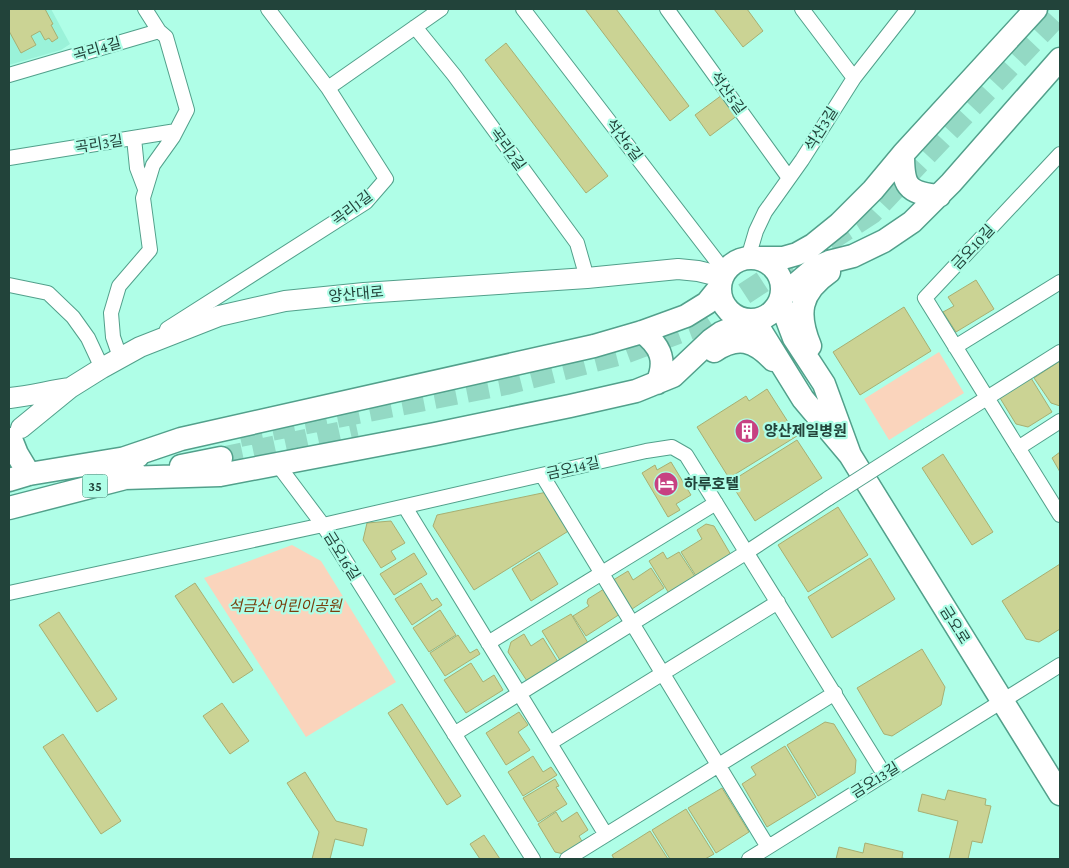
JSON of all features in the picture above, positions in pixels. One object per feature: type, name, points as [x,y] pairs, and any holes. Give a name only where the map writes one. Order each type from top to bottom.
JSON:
[{"type":"main road","points":[[123,469],[181,440],[594,346],[642,332],[686,316],[707,303],[731,265],[739,260],[783,258],[798,254],[839,224],[873,190],[903,154],[1036,9]]},
{"type":"main road","points":[[824,384],[802,322],[802,312],[808,293],[813,286],[853,256],[884,241],[912,222],[938,196],[1060,59]]},
{"type":"main road","points":[[903,154],[903,175],[911,188],[918,193],[938,196]]},
{"type":"main road","points":[[665,380],[716,337],[736,326],[770,314],[781,299],[815,268],[829,262],[853,256]]},
{"type":"main road","points":[[753,258],[766,262],[780,276],[783,286],[781,299]]},
{"type":"main road","name":"양산대로","points":[[14,435],[70,388],[140,347],[219,316],[285,300],[587,278],[678,269],[698,271],[723,279]]},
{"type":"main road","points":[[723,279],[724,302],[733,314],[742,319],[753,320]]},
{"type":"main road","name":"금오로","points":[[781,299],[794,338],[824,384],[850,455]]},
{"type":"main road","name":"금오로","points":[[753,320],[803,399],[850,455],[1060,794]]},
{"type":"main road","points":[[642,332],[661,353],[661,373],[665,380]]},
{"type":"main road","points":[[123,469],[220,475],[570,406],[636,390],[665,380],[697,364],[729,342],[748,342],[758,347],[787,374]]},
{"type":"main road","points":[[9,398],[70,388]]},
{"type":"main road","points":[[9,398],[16,402],[22,414],[14,435],[19,477]]},
{"type":"main road","name":"35","points":[[9,508],[179,450],[220,449]]},
{"type":"main road","name":"35","points":[[19,477],[123,469]]},
{"type":"street","points":[[145,9],[159,31],[166,37],[187,110],[176,131],[153,165],[146,189]]},
{"type":"street","name":"곡리1길","points":[[140,347],[366,202],[386,179],[328,88],[268,9]]},
{"type":"street","points":[[328,88],[441,9]]},
{"type":"street","name":"석산6길","points":[[524,9],[723,279]]},
{"type":"street","name":"석산5길","points":[[667,9],[789,178]]},
{"type":"street","points":[[802,9],[854,78]]},
{"type":"street","name":"석산3길","points":[[753,258],[756,231],[766,212],[854,78],[908,9]]},
{"type":"street","name":"곡리2길","points":[[415,27],[454,75],[577,243],[587,278]]},
{"type":"street","name":"곡리4길","points":[[9,75],[159,31]]},
{"type":"street","points":[[134,138],[176,131]]},
{"type":"street","name":"곡리3길","points":[[9,158],[134,138],[136,168],[146,189],[143,198],[150,250],[119,286],[111,313],[113,337],[120,357]]},
{"type":"street","name":"금오10길","points":[[1060,154],[925,298],[1060,515]]},
{"type":"street","points":[[955,347],[1060,282]]},
{"type":"street","points":[[9,285],[48,293],[74,317],[88,338],[102,368]]},
{"type":"street","points":[[454,734],[747,552],[1060,352]]},
{"type":"street","points":[[1018,448],[1060,421]]},
{"type":"street","name":"금오14길","points":[[323,525],[646,451],[672,447],[686,456],[884,774]]},
{"type":"street","points":[[278,465],[323,525]]},
{"type":"street","points":[[542,475],[768,847]]},
{"type":"street","points":[[488,643],[716,503]]},
{"type":"street","points":[[405,507],[606,835]]},
{"type":"street","name":"금오16길","points":[[9,593],[323,525],[533,859]]},
{"type":"street","points":[[550,743],[778,602]]},
{"type":"street","name":"금오13길","points":[[749,859],[1060,665]]},
{"type":"street","points":[[567,859],[835,694]]},
{"type":"shaded area","points":[[9,9],[51,9],[70,44],[61,50],[9,65]]},
{"type":"green space","points":[[939,352],[964,393],[889,440],[864,399]]},
{"type":"green space","name":"석금산 어린이공원","points":[[292,545],[321,561],[396,682],[306,737],[204,578]]},
{"type":"building","points":[[9,9],[45,9],[58,38],[52,42],[49,38],[45,40],[40,31],[31,36],[36,45],[21,53],[9,31]]},
{"type":"building","points":[[585,9],[616,9],[689,106],[670,121]]},
{"type":"building","points":[[714,9],[747,9],[763,31],[743,47]]},
{"type":"building","points":[[506,43],[608,176],[586,193],[485,60]]},
{"type":"building","points":[[722,95],[738,115],[710,136],[695,115]]},
{"type":"building","points":[[976,280],[994,309],[956,332],[943,312],[954,306],[948,297]]},
{"type":"building","points":[[904,307],[931,351],[860,395],[833,352]]},
{"type":"building","points":[[1060,361],[1060,406],[1051,403],[1034,378]]},
{"type":"building","points":[[1031,378],[1052,412],[1028,427],[1016,424],[1000,398]]},
{"type":"building","name":"양산제일병원","points":[[767,389],[797,436],[729,478],[697,427],[746,396],[749,401]]},
{"type":"building","points":[[797,440],[822,478],[755,521],[730,482]]},
{"type":"building","points":[[1060,452],[1060,472],[1052,458]]},
{"type":"building","points":[[943,454],[993,532],[972,545],[922,468]]},
{"type":"building","name":"하루호텔","points":[[671,462],[691,495],[676,504],[680,510],[668,517],[642,473],[655,465],[657,470]]},
{"type":"building","points":[[547,492],[570,530],[474,590],[433,526],[437,515]]},
{"type":"building","points":[[838,507],[868,555],[808,592],[778,545]]},
{"type":"building","points":[[391,521],[405,543],[391,551],[396,559],[381,568],[363,540],[367,523]]},
{"type":"building","points":[[706,524],[714,526],[731,555],[696,576],[681,552],[702,539],[697,530]]},
{"type":"building","points":[[539,552],[558,584],[531,601],[512,569]]},
{"type":"building","points":[[663,552],[667,559],[679,552],[696,578],[670,595],[649,561]]},
{"type":"building","points":[[414,553],[427,574],[394,595],[380,574]]},
{"type":"building","points":[[870,558],[895,599],[832,638],[808,597]]},
{"type":"building","points":[[1060,564],[1060,629],[1039,642],[1026,639],[1002,601]]},
{"type":"building","points":[[651,568],[664,588],[629,611],[610,582],[628,571],[633,580]]},
{"type":"building","points":[[195,583],[253,670],[233,683],[175,596]]},
{"type":"building","points":[[421,583],[432,601],[437,598],[442,605],[412,625],[395,599]]},
{"type":"building","points":[[604,589],[620,614],[586,636],[573,616],[589,606],[587,603],[588,599]]},
{"type":"building","points":[[440,610],[456,635],[429,652],[413,628]]},
{"type":"building","points":[[59,612],[117,699],[97,712],[39,625]]},
{"type":"building","points":[[571,614],[588,643],[560,660],[542,631]]},
{"type":"building","points":[[524,634],[531,646],[543,638],[558,662],[527,681],[508,652],[511,642]]},
{"type":"building","points":[[458,635],[470,653],[477,649],[480,654],[445,676],[430,653]]},
{"type":"building","points":[[922,649],[945,687],[941,705],[892,736],[884,734],[857,688]]},
{"type":"building","points":[[471,663],[483,682],[494,675],[503,690],[466,713],[444,680]]},
{"type":"building","points":[[222,703],[249,741],[230,754],[203,716]]},
{"type":"building","points":[[402,704],[461,796],[447,805],[388,713]]},
{"type":"building","points":[[519,712],[528,725],[518,732],[530,750],[506,765],[486,733]]},
{"type":"building","points":[[825,722],[834,724],[856,760],[855,773],[818,796],[787,745]]},
{"type":"building","points":[[63,734],[121,821],[101,834],[43,747]]},
{"type":"building","points":[[785,746],[816,797],[767,827],[742,784],[756,775],[751,767]]},
{"type":"building","points":[[533,756],[543,772],[551,767],[557,775],[523,796],[508,772]]},
{"type":"building","points":[[305,772],[336,821],[367,829],[363,846],[335,839],[330,859],[312,859],[319,832],[287,783]]},
{"type":"building","points":[[555,779],[559,786],[556,787],[567,804],[538,822],[523,798]]},
{"type":"building","points":[[722,788],[749,832],[716,853],[688,808]]},
{"type":"building","points":[[948,790],[986,799],[985,805],[991,806],[982,843],[972,841],[968,859],[949,859],[958,821],[918,811],[922,794],[945,800]]},
{"type":"building","points":[[686,809],[714,854],[705,859],[670,859],[652,830]]},
{"type":"building","points":[[556,812],[562,822],[577,812],[588,830],[579,836],[584,845],[568,855],[555,852],[538,824]]},
{"type":"building","points":[[650,831],[668,859],[614,859],[612,855]]},
{"type":"building","points":[[484,835],[500,859],[480,859],[470,844]]},
{"type":"building","points":[[865,843],[903,852],[902,858],[907,859],[836,859],[839,847],[863,853]]},
{"type":"tunnel","points":[[240,436],[506,384],[622,354],[692,328],[872,213],[1060,13]]},
{"type":"tunnel","points":[[221,458],[357,429]]},
{"type":"place","name":"양산제일병원","points":[[747,431]]},
{"type":"place","name":"하루호텔","points":[[666,484]]}]
